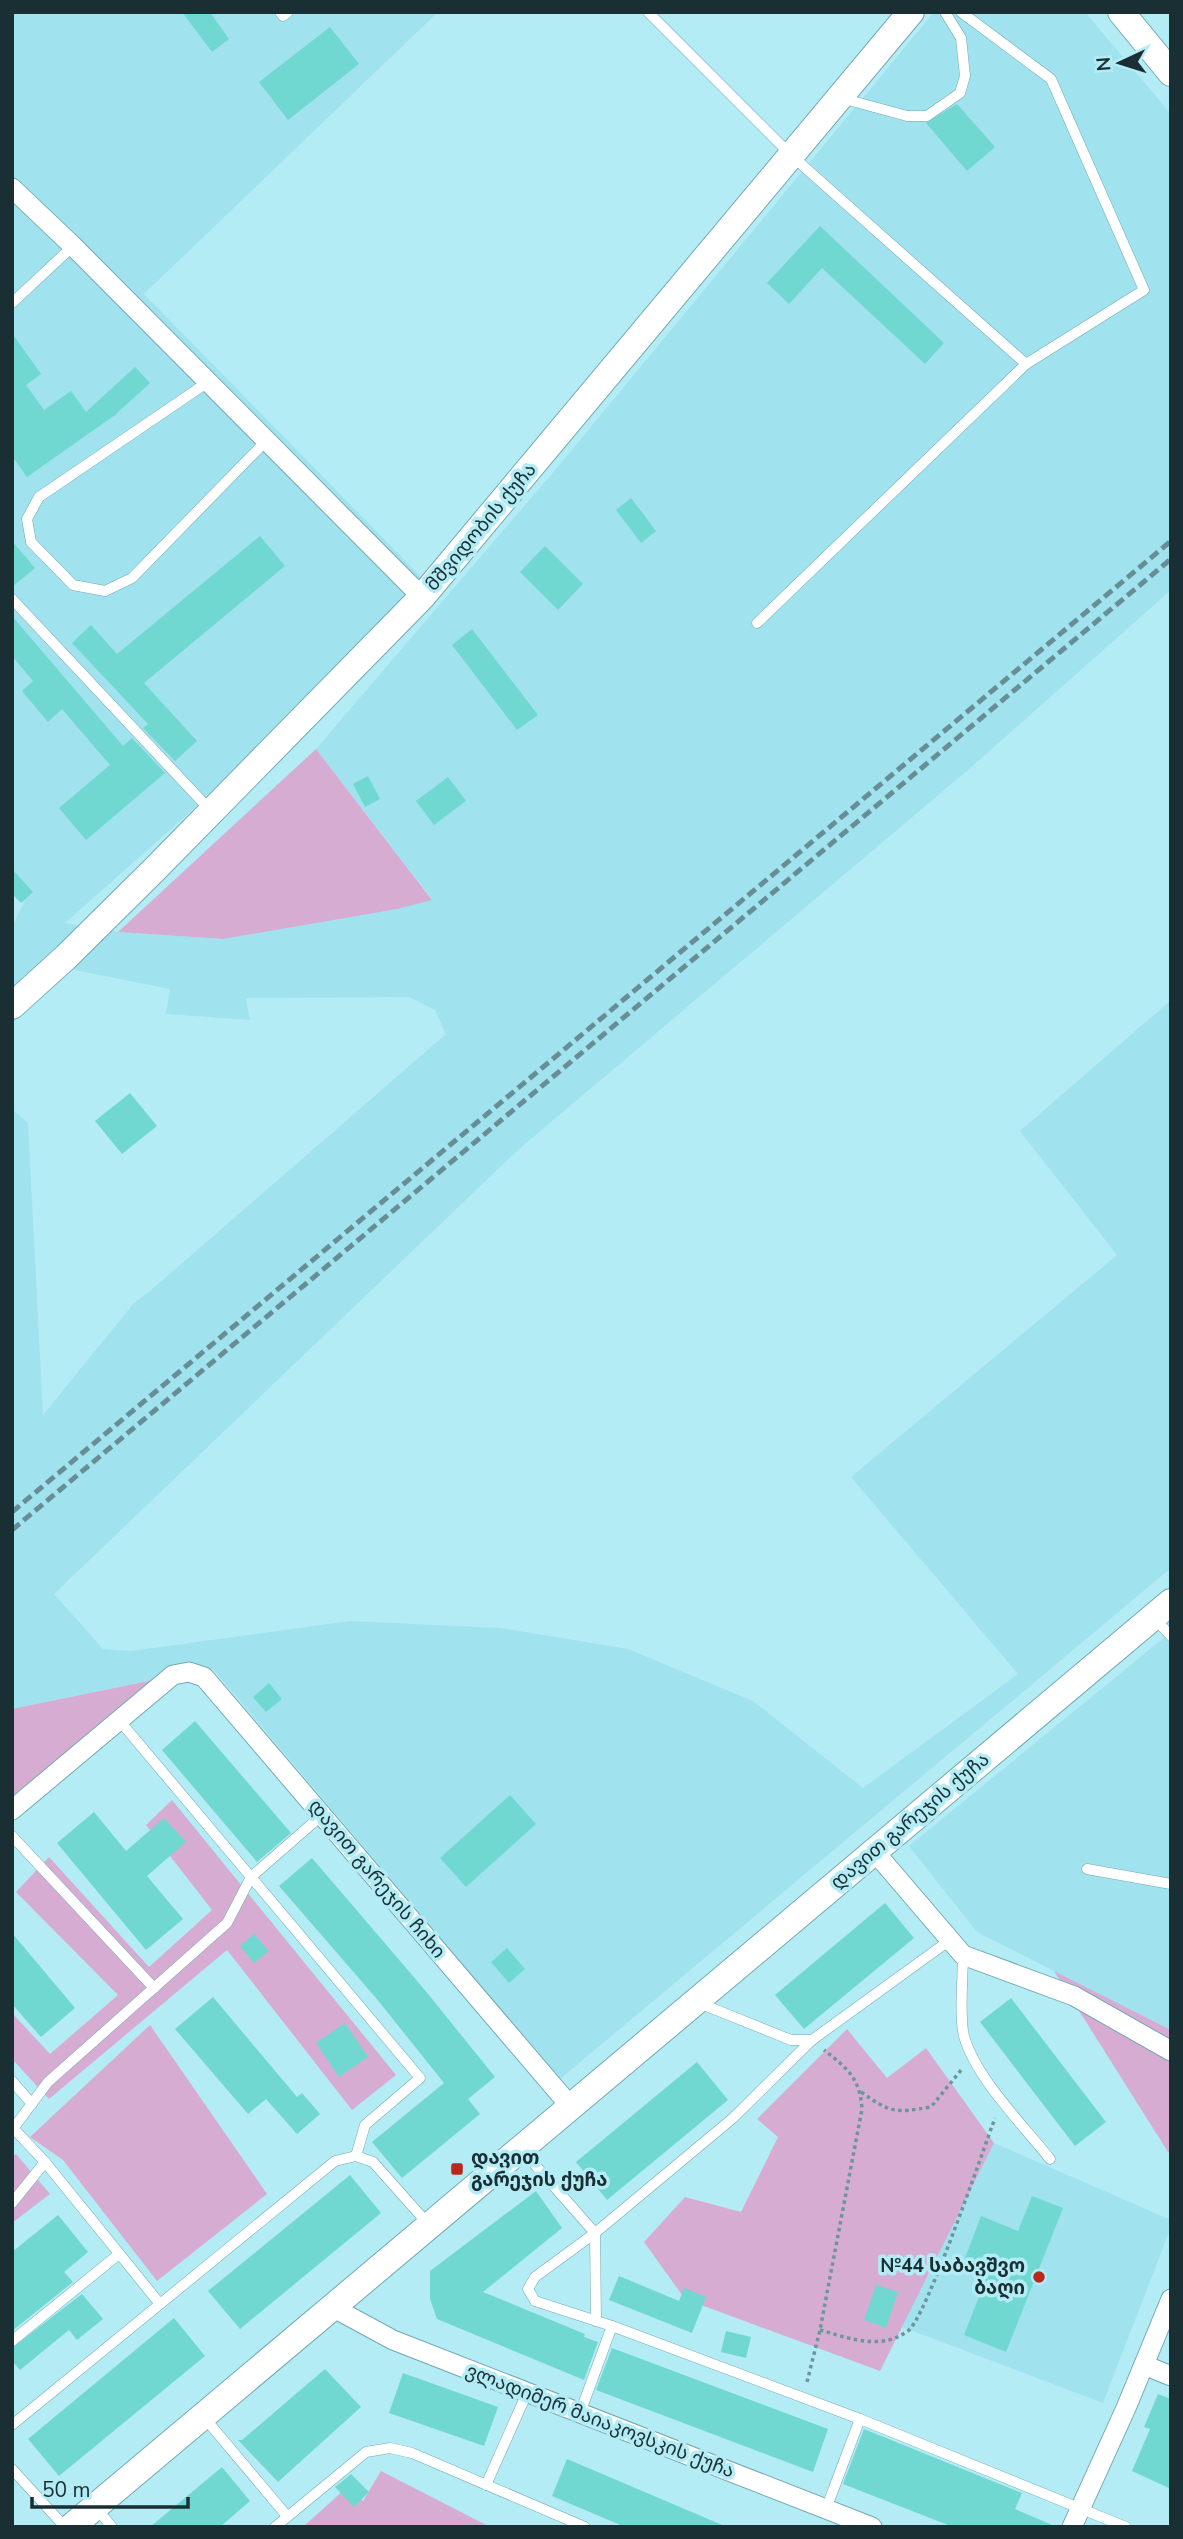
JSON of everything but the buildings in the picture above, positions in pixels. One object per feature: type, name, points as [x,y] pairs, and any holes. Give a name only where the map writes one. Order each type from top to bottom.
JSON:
[{"type":"main road","name":"მშვიდობის ქუჩა","points":[[12,1006],[66,957],[422,597],[911,12]]},
{"type":"main road","points":[[1121,12],[1171,73]]},
{"type":"main road","name":"დავით გარეჯის ქუჩა","points":[[71,2527],[1162,1609]]},
{"type":"street","points":[[12,188],[422,597]]},
{"type":"street","name":"დავით გარეჯის ჩიხი","points":[[119,1720],[173,1675],[188,1672],[204,1677],[571,2107]]},
{"type":"street","points":[[12,1810],[119,1720]]},
{"type":"street","points":[[874,1851],[963,1955],[1074,1996],[1171,2051]]},
{"type":"street","points":[[1072,2527],[1171,2299]]},
{"type":"street","name":"ვლადიმერ მაიაკოვსკის ქუჩა","points":[[332,2307],[393,2340],[872,2527]]},
{"type":"street","points":[[1144,2365],[1171,2376]]},
{"type":"lane","points":[[280,12],[283,16],[288,12]]},
{"type":"lane","points":[[648,12],[792,156],[1026,364]]},
{"type":"lane","points":[[841,98],[907,116],[927,116],[960,93],[965,76],[961,38],[946,12]]},
{"type":"lane","points":[[757,623],[1026,364],[1144,290],[1051,79],[961,12]]},
{"type":"lane","points":[[12,303],[73,246]]},
{"type":"lane","points":[[208,382],[39,497],[27,519],[31,542],[73,585],[105,592],[132,578],[266,441]]},
{"type":"lane","points":[[12,599],[211,811]]},
{"type":"lane","points":[[1162,1609],[1171,1636]]},
{"type":"lane","points":[[119,1720],[420,2078],[365,2125],[356,2157]]},
{"type":"lane","points":[[160,2304],[45,2162],[13,2130],[48,2082],[227,1923],[251,1877],[322,1815]]},
{"type":"lane","points":[[12,1836],[154,1988]]},
{"type":"lane","points":[[1087,1869],[1171,1884]]},
{"type":"lane","points":[[950,1940],[812,2040],[733,2118],[595,2233],[536,2277],[528,2289],[535,2301],[612,2326],[860,2419],[1126,2527]]},
{"type":"lane","points":[[963,1955],[964,2034],[972,2056],[1002,2100],[1050,2159]]},
{"type":"lane","points":[[695,2002],[791,2039],[812,2040]]},
{"type":"lane","points":[[12,2081],[32,2104]]},
{"type":"lane","points":[[521,2148],[595,2233],[596,2321]]},
{"type":"lane","points":[[12,2425],[335,2161],[356,2157],[373,2162],[429,2225]]},
{"type":"lane","points":[[12,2203],[45,2162]]},
{"type":"lane","points":[[12,2341],[119,2254]]},
{"type":"lane","points":[[580,2413],[612,2326]]},
{"type":"lane","points":[[486,2485],[527,2393]]},
{"type":"lane","points":[[203,2416],[287,2516]]},
{"type":"lane","points":[[826,2509],[860,2419]]},
{"type":"lane","points":[[275,2527],[366,2452],[390,2448],[412,2453],[585,2527]]},
{"type":"lane","points":[[12,2469],[65,2527]]},
{"type":"lane","points":[[95,2507],[113,2527]]},
{"type":"path","points":[[803,2398],[820,2330],[862,2109],[861,2092],[849,2069],[812,2040]]},
{"type":"path","points":[[861,2092],[887,2110],[909,2111],[931,2107],[972,2056]]},
{"type":"path","points":[[820,2330],[868,2343],[885,2341],[909,2330],[928,2294],[1002,2100]]},
{"type":"shaded area","points":[[12,12],[438,12],[144,294],[424,580],[188,814],[65,923],[118,932],[223,939],[432,899],[316,749],[561,463],[934,12],[1085,12],[1171,114],[1171,590],[968,770],[519,1149],[54,1594],[103,1649],[131,1651],[350,1621],[501,1628],[628,1649],[753,1701],[863,1788],[1018,1674],[851,1477],[1117,1255],[1020,1131],[1171,1000],[1171,1568],[560,2079],[213,1669],[178,1664],[158,1679],[12,1709],[12,1109],[28,1123],[43,1415],[134,1303],[446,1034],[435,1010],[409,997],[246,998],[250,1020],[166,1014],[170,989],[40,963],[12,988],[12,928],[28,893],[12,876]]},
{"type":"shaded area","points":[[316,749],[432,900],[397,909],[223,939],[118,932]]},
{"type":"shaded area","points":[[1171,1632],[1171,2030],[977,1932],[909,1846]]},
{"type":"shaded area","points":[[158,1679],[12,1796],[12,1709]]},
{"type":"shaded area","points":[[172,1800],[396,2075],[352,2110],[227,1950],[49,2099],[12,2059],[12,2013],[50,2054],[118,1995],[16,1892],[49,1857],[149,1967],[212,1910],[146,1825]]},
{"type":"shaded area","points":[[1054,1971],[1171,2030],[1171,2151],[1168,2152]]},
{"type":"shaded area","points":[[150,2025],[267,2194],[157,2281],[63,2160],[30,2137]]},
{"type":"shaded area","points":[[847,2029],[887,2078],[926,2048],[994,2143],[880,2371],[685,2299],[644,2242],[685,2197],[741,2212],[778,2137],[757,2119]]},
{"type":"shaded area","name":"№44 საბავშვო ბაღი","points":[[994,2143],[1171,2220],[1171,2227],[1103,2403],[902,2327]]},
{"type":"shaded area","points":[[16,2154],[50,2194],[12,2223],[12,2157]]},
{"type":"shaded area","points":[[381,2471],[490,2527],[303,2527],[346,2488],[363,2501]]},
{"type":"railway","points":[[12,1512],[1171,541]]},
{"type":"railway","points":[[12,1530],[1171,559]]},
{"type":"place","name":"დავით გარეჯის ქუჩა","points":[[457,2169]]},
{"type":"place","name":"№44 საბავშვო ბაღი","points":[[1039,2277]]}]
